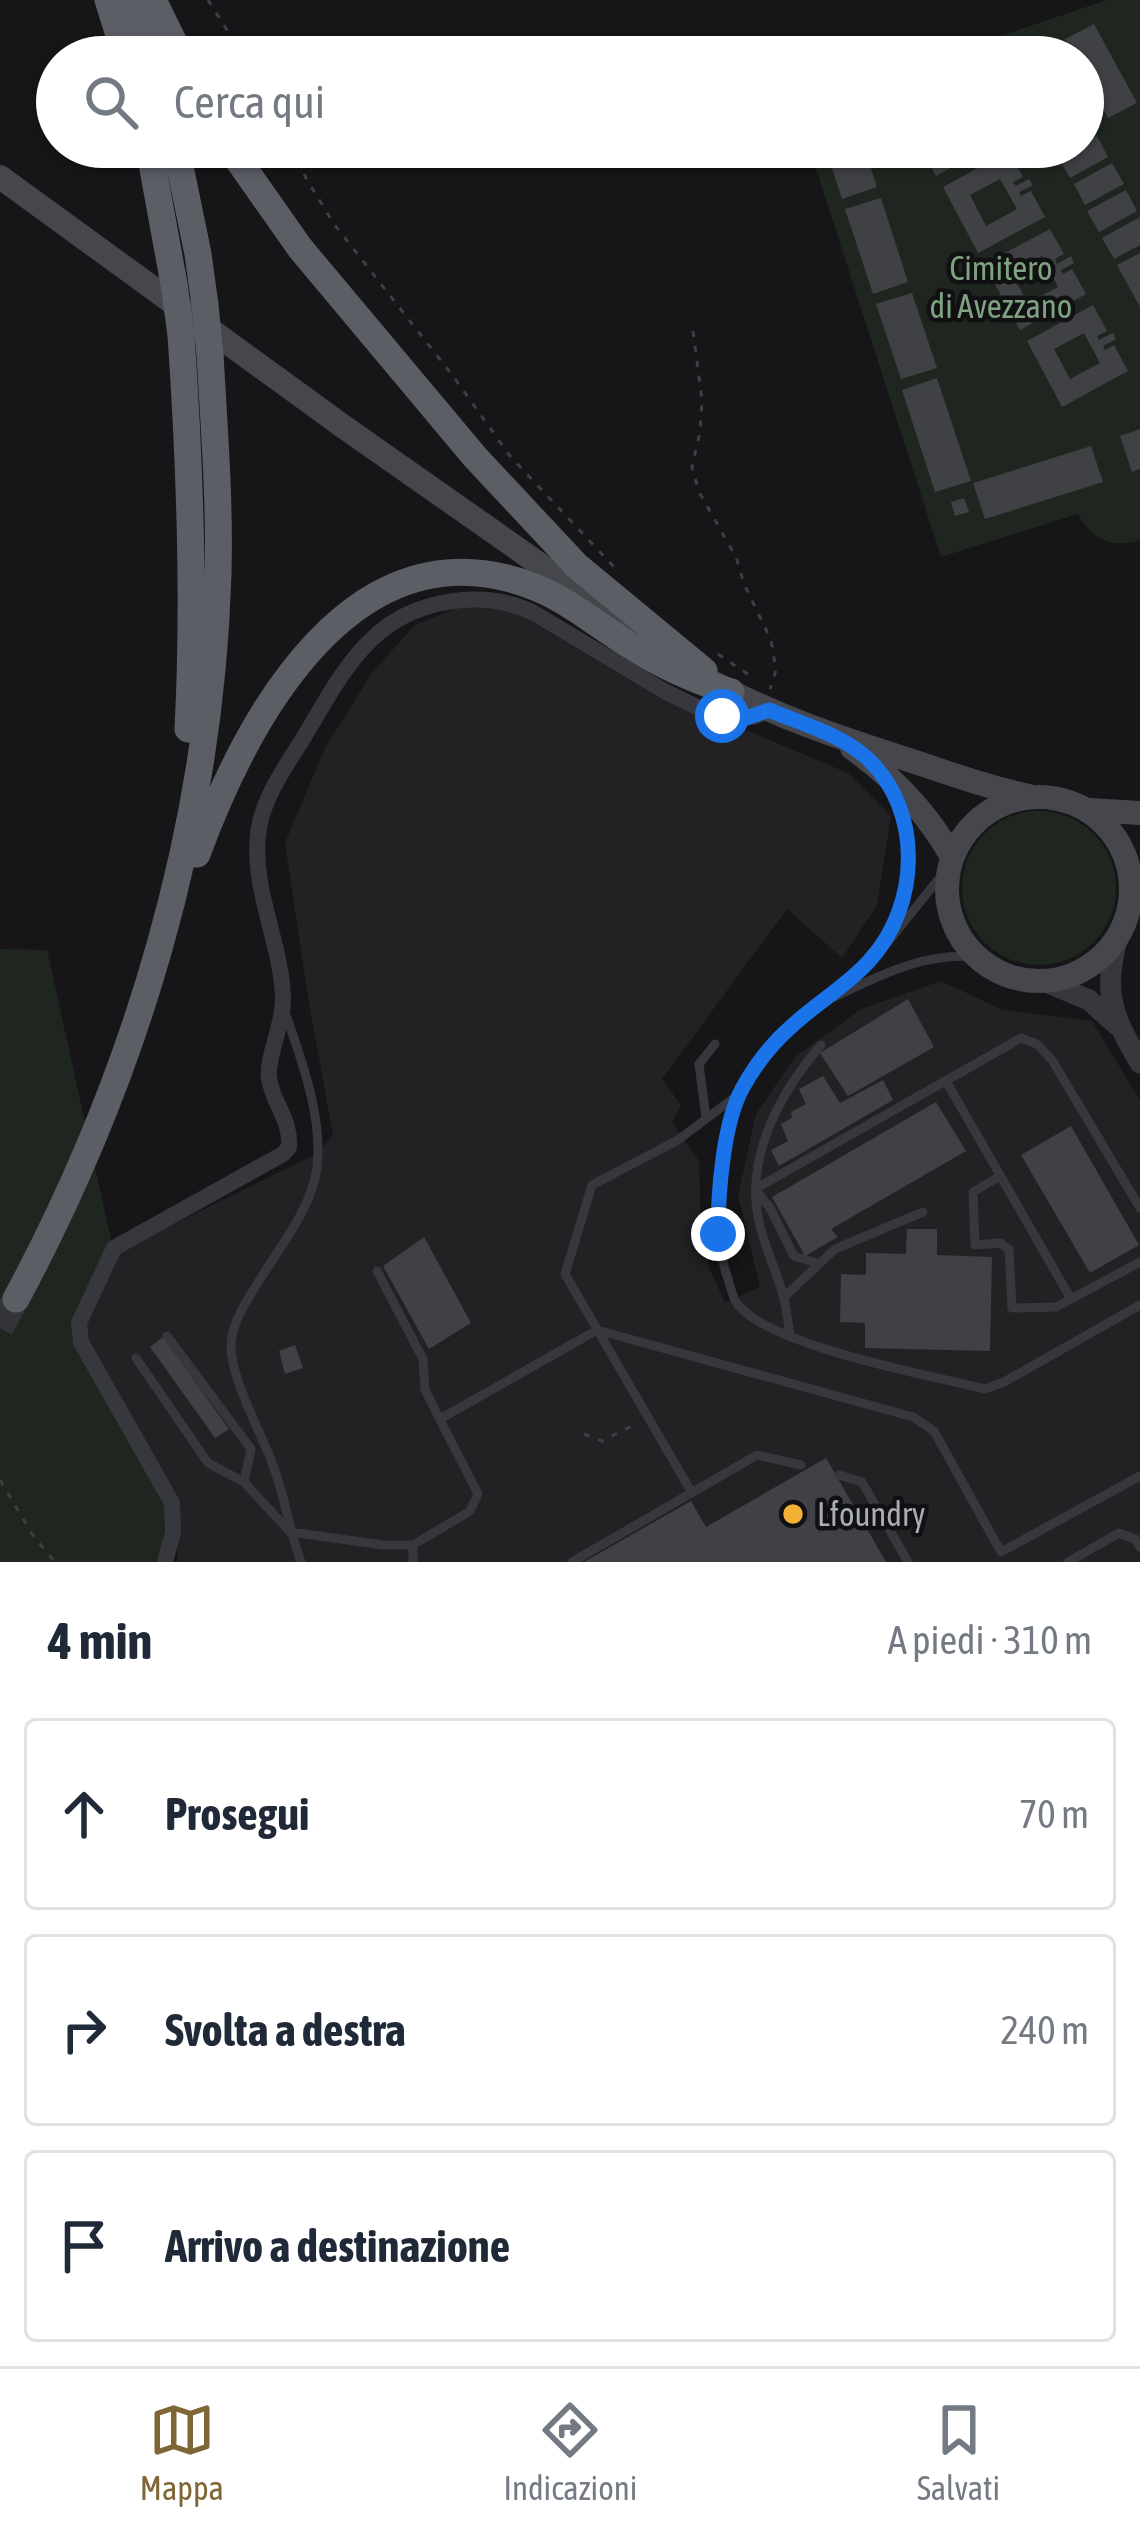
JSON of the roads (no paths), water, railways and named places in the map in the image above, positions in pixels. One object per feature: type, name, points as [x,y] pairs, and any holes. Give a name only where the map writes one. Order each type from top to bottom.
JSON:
[{"type":"highway","points":[[108,0],[119,36]]},
{"type":"highway","points":[[134,0],[144,36]]},
{"type":"highway","points":[[153,0],[171,36]]},
{"type":"highway","points":[[140,1010],[175,845],[187,748],[192,556],[181,335],[153,168]]},
{"type":"highway","points":[[140,1010],[186,840],[208,695],[218,551],[210,353],[180,168]]},
{"type":"highway","points":[[243,168],[318,271],[550,538],[608,594],[731,692]]},
{"type":"highway","points":[[16,1298],[86,1155],[208,826],[242,749],[277,694],[341,618],[375,595],[435,575],[517,581],[564,602],[672,670],[731,692]]},
{"type":"main road","points":[[0,177],[452,504],[671,657],[731,692],[830,734],[978,784],[1061,799],[1087,810],[1107,827],[1135,865],[1127,916],[1104,954],[1066,976],[1044,980],[1020,979],[977,957],[950,915],[946,890],[951,861],[965,833],[983,815],[1007,802],[1033,797]]},
{"type":"main road","points":[[830,734],[914,800],[939,833],[951,861]]},
{"type":"main road","points":[[1087,810],[1140,813]]},
{"type":"street","points":[[165,1562],[173,1532],[172,1503],[78,1328],[114,1248],[287,1151],[288,1126],[268,1076],[283,1007],[258,858],[259,825],[271,794],[356,657],[380,631],[412,614],[446,602],[481,599],[534,613],[697,707],[739,718],[769,710]]},
{"type":"street","points":[[1118,936],[1109,973],[1112,1005],[1140,1063]]},
{"type":"street","points":[[1044,980],[1089,1000],[1119,1027]]},
{"type":"lane","points":[[868,760],[897,804],[910,854],[902,901],[872,958]]},
{"type":"lane","points":[[951,861],[872,958],[769,1048],[739,1094],[718,1194],[718,1234],[736,1302],[754,1320],[838,1354],[985,1389],[1140,1305]]},
{"type":"lane","points":[[821,1003],[916,962],[938,956],[977,957]]},
{"type":"lane","points":[[283,1007],[315,1120],[316,1172],[304,1208],[248,1300],[231,1344],[242,1391],[277,1474],[301,1562]]},
{"type":"lane","points":[[755,1189],[1021,1038],[1037,1044],[1052,1060],[1140,1208]]},
{"type":"lane","points":[[706,1118],[700,1064],[715,1043]]},
{"type":"lane","points":[[790,1336],[755,1189],[767,1133],[782,1097],[821,1045]]},
{"type":"lane","points":[[946,1081],[1071,1299]]},
{"type":"lane","points":[[692,1493],[565,1274],[592,1185],[678,1140],[739,1094]]},
{"type":"lane","points":[[1000,1176],[973,1192],[975,1245],[1000,1243],[1009,1249],[1012,1308],[1056,1307],[1140,1262]]},
{"type":"lane","points":[[755,1189],[794,1256],[819,1264]]},
{"type":"lane","points":[[784,1298],[835,1249],[923,1212]]},
{"type":"lane","points":[[136,1358],[208,1462],[244,1482],[290,1532],[413,1545],[470,1510],[478,1494],[425,1390],[423,1359],[377,1271]]},
{"type":"lane","points":[[440,1419],[598,1330],[913,1417],[934,1431],[1004,1557],[1140,1476]]},
{"type":"lane","points":[[167,1336],[251,1449],[244,1482]]},
{"type":"lane","points":[[572,1562],[757,1455],[801,1466]]},
{"type":"lane","points":[[839,1474],[862,1482],[908,1562]]},
{"type":"lane","points":[[1068,1562],[1119,1533],[1135,1539],[1140,1547]]},
{"type":"lane","points":[[413,1545],[413,1562]]},
{"type":"tunnel","points":[[0,1328],[16,1299]]},
{"type":"place","name":"Lfoundry","points":[[793,1514]]},
{"type":"park label","name":"Cimitero di Avezzano","points":[[1001,287]]}]
